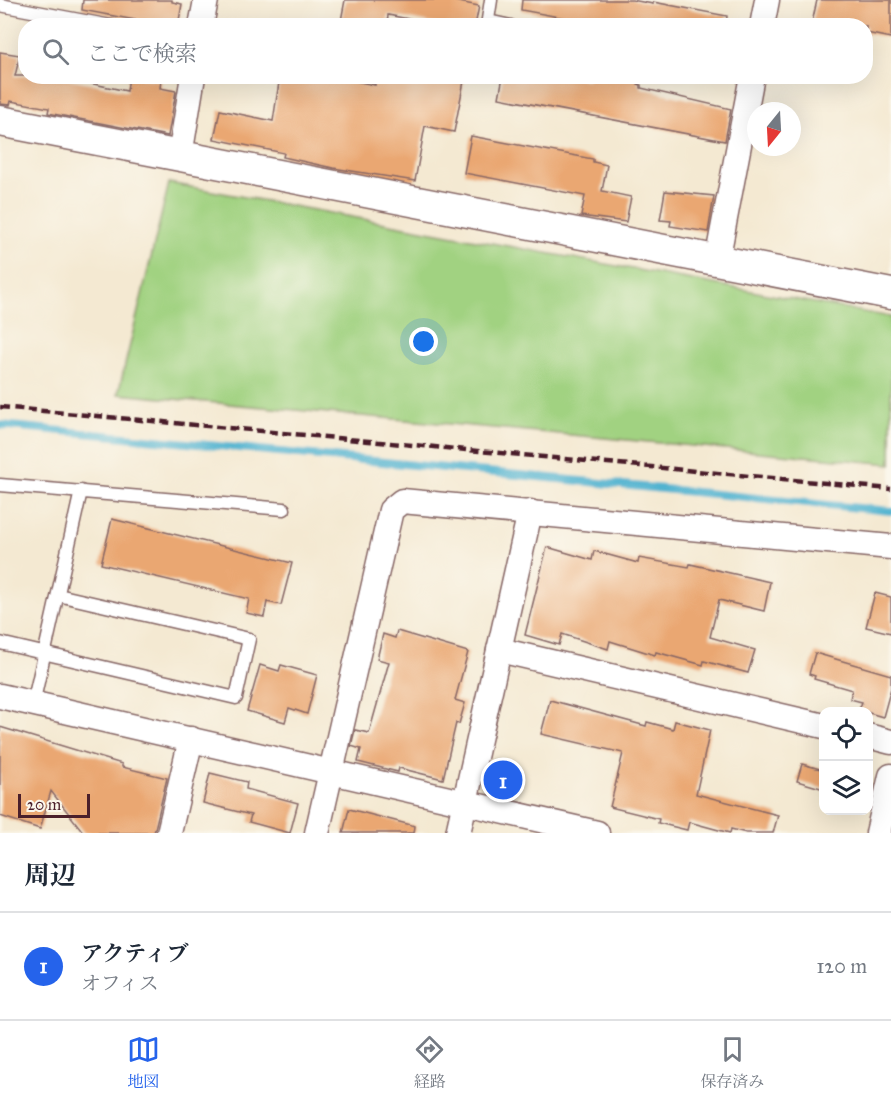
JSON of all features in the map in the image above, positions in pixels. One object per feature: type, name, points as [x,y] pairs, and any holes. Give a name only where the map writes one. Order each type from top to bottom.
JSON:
[{"type":"street","points":[[203,18],[206,0]]},
{"type":"street","points":[[764,18],[767,0]]},
{"type":"street","points":[[180,156],[192,84]]},
{"type":"street","points":[[717,261],[750,84]]},
{"type":"street","points":[[0,121],[891,294]]},
{"type":"street","points":[[317,833],[391,510],[402,501],[891,547]]},
{"type":"street","points":[[458,833],[530,512]]},
{"type":"street","points":[[499,650],[819,725]]},
{"type":"street","points":[[0,696],[597,833]]},
{"type":"street","points":[[873,737],[891,742]]},
{"type":"street","points":[[169,833],[191,739]]},
{"type":"street","points":[[878,833],[891,776]]},
{"type":"lane","points":[[488,18],[491,0]]},
{"type":"lane","points":[[0,5],[69,18]]},
{"type":"lane","points":[[0,485],[284,509]]},
{"type":"lane","points":[[33,704],[81,491]]},
{"type":"lane","points":[[0,643],[236,698],[249,639],[58,596]]},
{"type":"green space","points":[[169,183],[891,317],[891,464],[118,394]]},
{"type":"building","points":[[83,0],[172,0],[172,2],[182,4],[179,18],[124,18],[82,10]]},
{"type":"building","points":[[345,0],[449,0],[479,6],[477,18],[403,18],[388,15],[388,18],[342,18]]},
{"type":"building","points":[[522,0],[632,0],[727,16],[727,18],[564,18],[521,10]]},
{"type":"building","points":[[817,0],[891,0],[891,38],[873,34],[873,18],[813,18]]},
{"type":"building","points":[[0,52],[18,55],[15,76],[18,76],[18,84],[94,84],[127,91],[128,84],[161,84],[160,88],[176,91],[168,136],[48,113],[49,108],[11,101],[10,105],[0,104]]},
{"type":"building","points":[[279,84],[463,84],[454,132],[425,126],[415,181],[333,168],[283,157],[284,153],[214,139],[220,110],[273,121]]},
{"type":"building","points":[[502,84],[638,84],[641,88],[731,109],[725,141],[499,98]]},
{"type":"building","points":[[471,136],[593,159],[593,162],[607,165],[602,191],[631,197],[626,222],[581,216],[585,196],[464,173]]},
{"type":"building","points":[[665,191],[714,196],[708,232],[670,226],[671,221],[660,220]]},
{"type":"building","points":[[112,519],[292,563],[281,605],[267,602],[264,617],[246,613],[249,599],[101,564]]},
{"type":"building","points":[[547,547],[592,560],[594,551],[638,563],[639,558],[689,567],[690,564],[770,582],[764,611],[719,600],[710,637],[755,650],[748,673],[704,661],[703,665],[656,652],[655,655],[610,641],[608,649],[562,634],[559,645],[525,635]]},
{"type":"building","points":[[875,593],[891,597],[891,633],[866,627]]},
{"type":"building","points":[[397,631],[468,652],[455,700],[465,703],[459,724],[456,723],[443,779],[399,768],[398,772],[358,762],[361,749],[351,746],[355,730],[369,733],[389,662],[377,659],[383,634],[395,638]]},
{"type":"building","points":[[815,653],[891,675],[891,688],[883,717],[873,714],[873,707],[860,707],[862,702],[850,699],[852,690],[814,679],[815,676],[809,674]]},
{"type":"building","points":[[260,665],[279,671],[281,665],[317,675],[307,714],[289,708],[285,722],[247,711]]},
{"type":"building","points":[[550,700],[646,726],[647,722],[673,729],[675,721],[710,730],[696,794],[778,815],[773,833],[746,833],[731,829],[730,833],[689,822],[687,830],[658,823],[659,819],[610,807],[623,753],[541,734]]},
{"type":"building","points":[[0,727],[122,764],[122,767],[167,778],[154,833],[84,833],[51,791],[40,829],[0,816]]},
{"type":"building","points":[[802,764],[819,769],[819,788],[797,781]]},
{"type":"building","points":[[210,773],[247,782],[246,789],[298,803],[290,833],[249,822],[251,815],[203,803]]},
{"type":"building","points":[[349,809],[415,826],[414,833],[343,833]]},
{"type":"waterway","points":[[0,425],[891,511]]},
{"type":"railway","points":[[0,407],[891,489]]},
{"type":"place","name":"アクティブ","points":[[503,780]]}]
